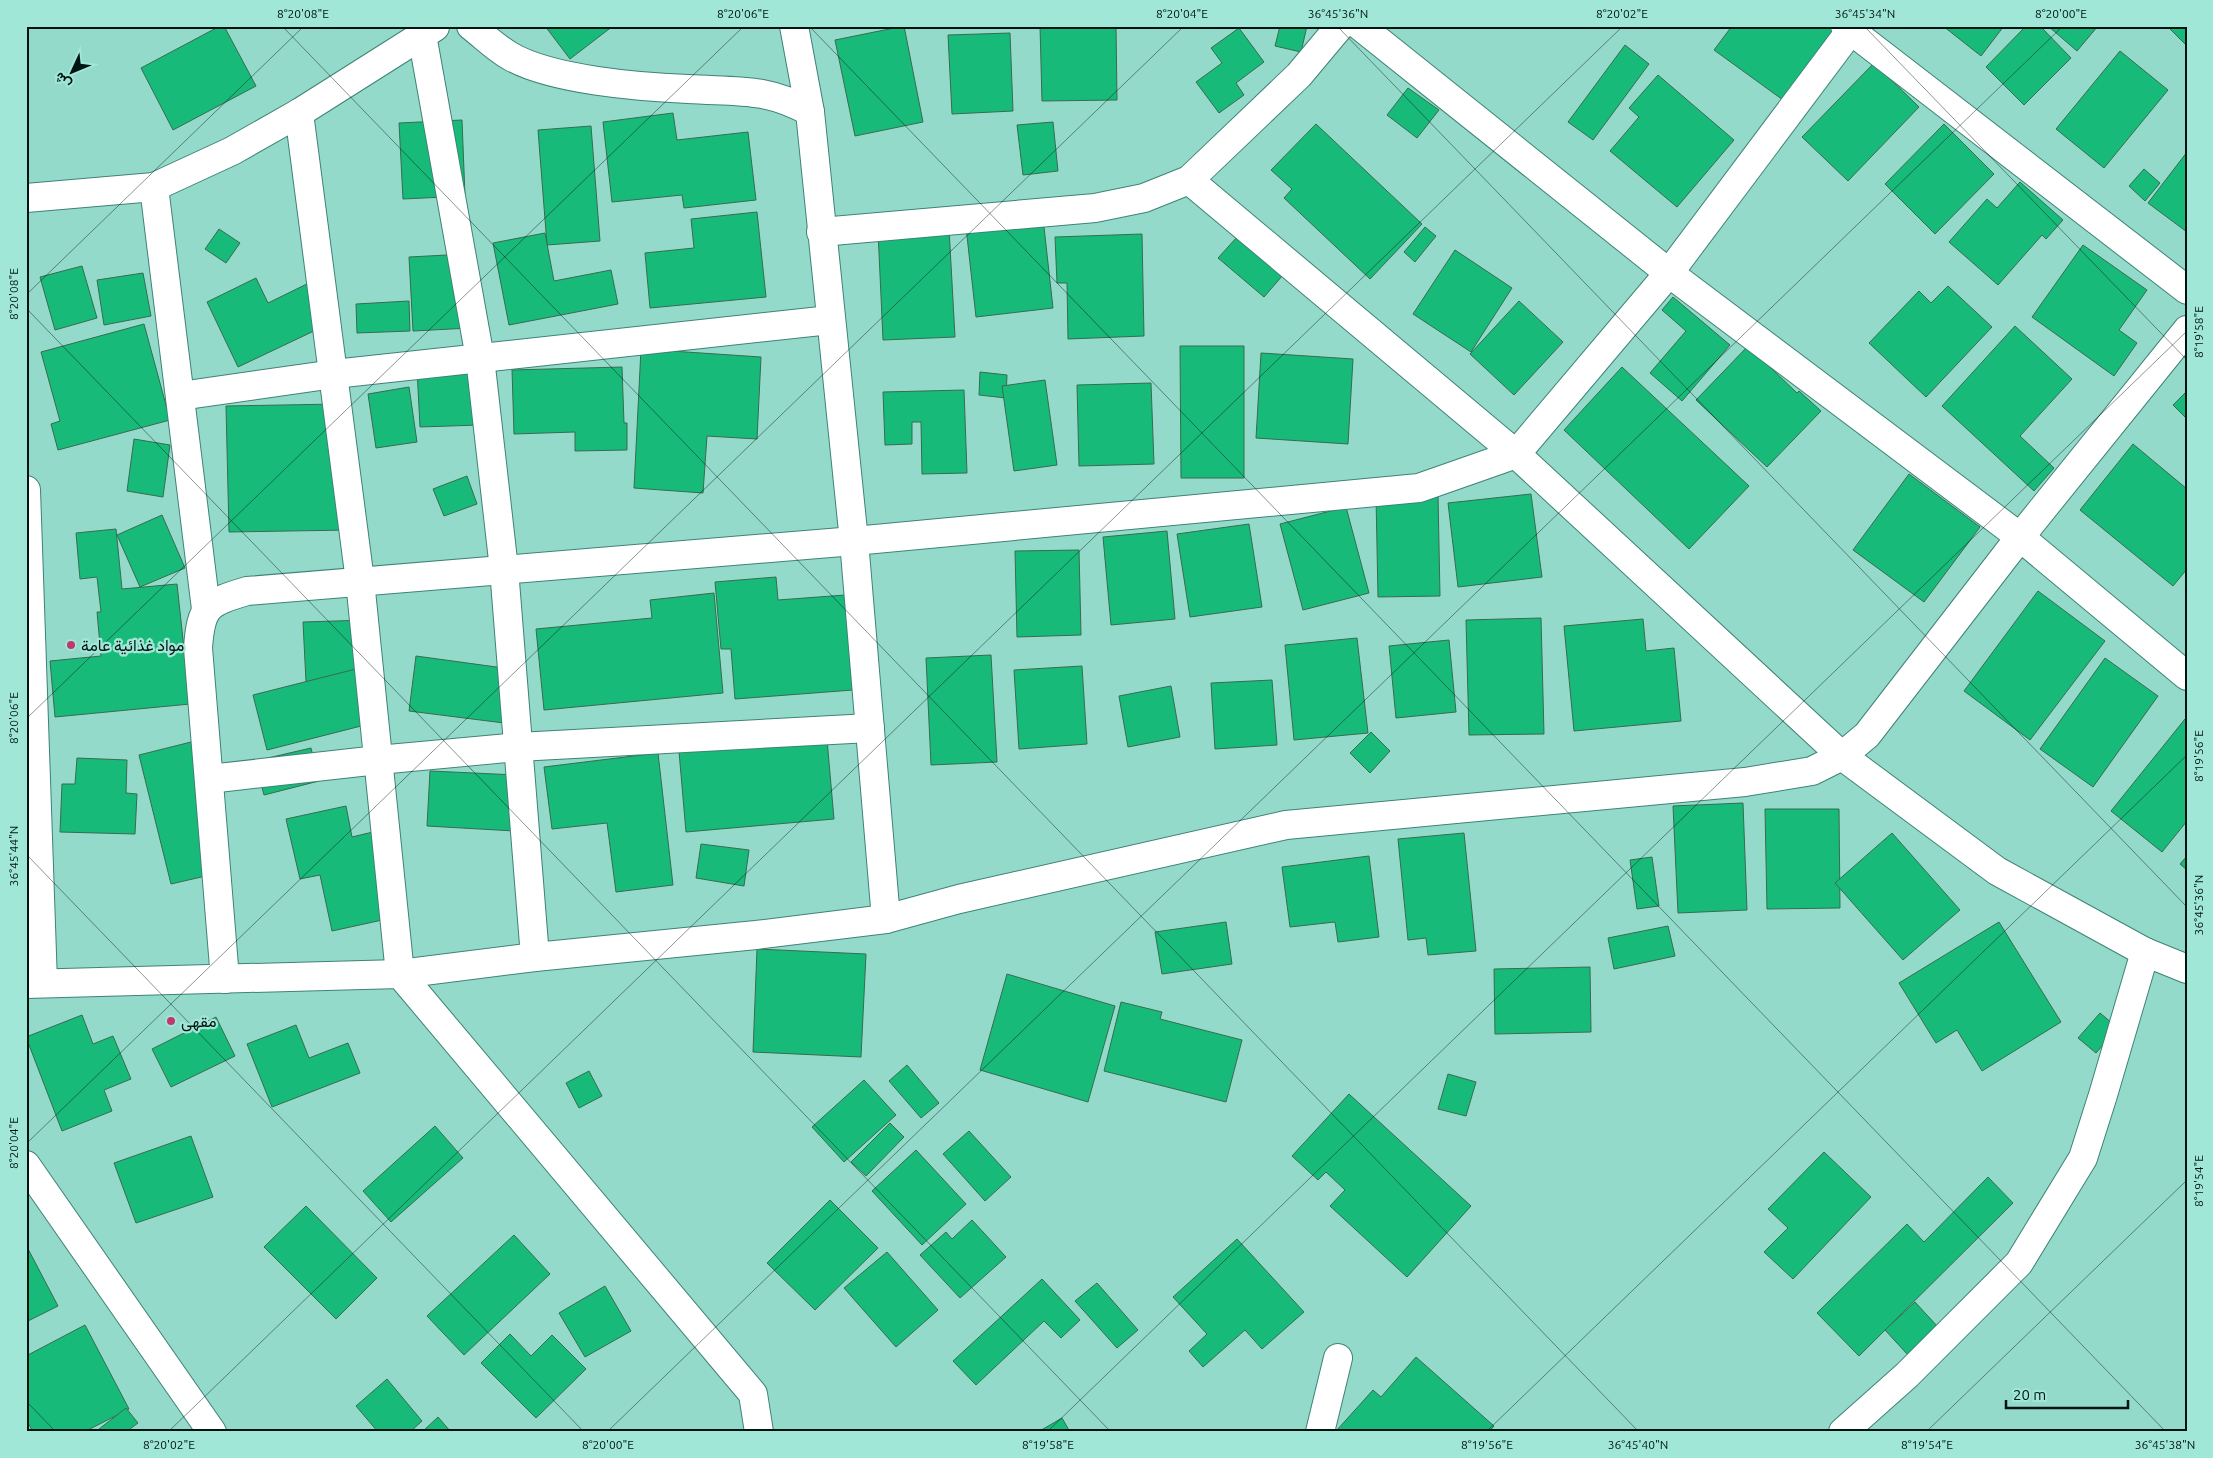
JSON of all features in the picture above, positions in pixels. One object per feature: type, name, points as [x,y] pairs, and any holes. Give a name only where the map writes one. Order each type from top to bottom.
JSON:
[{"type":"street","points":[[471,26],[510,56],[548,72],[606,81],[687,89],[752,91],[794,102],[810,112]]},
{"type":"street","points":[[794,26],[810,112],[854,541],[886,919]]},
{"type":"street","points":[[821,232],[1095,208],[1144,198],[1189,180],[1299,75],[1340,26]]},
{"type":"street","points":[[1360,26],[1669,272],[2020,537],[2187,676]]},
{"type":"street","points":[[206,609],[225,597],[247,591],[854,541],[1419,488],[1516,454],[1669,272],[1850,28],[2187,290]]},
{"type":"street","points":[[26,198],[154,187],[232,151],[299,112],[429,31],[480,358],[504,569],[535,957]]},
{"type":"street","points":[[299,112],[360,581],[400,974],[753,1394],[759,1432]]},
{"type":"street","points":[[1189,180],[1516,454],[1842,756],[1998,871],[2145,952],[2187,969]]},
{"type":"street","points":[[154,187],[206,609],[200,628],[198,648],[225,979]]},
{"type":"street","points":[[180,396],[334,374],[830,320]]},
{"type":"street","points":[[26,490],[34,984],[400,974],[535,957],[756,935],[886,919],[969,897],[1286,825],[1745,782],[1812,771],[1842,756],[1867,735],[2020,537],[2187,330]]},
{"type":"street","points":[[208,779],[518,747],[870,728]]},
{"type":"street","points":[[1843,1432],[1907,1375],[2019,1263],[2083,1158],[2104,1095],[2145,952]]},
{"type":"street","points":[[27,1168],[212,1432]]},
{"type":"street","points":[[1320,1432],[1338,1358]]},
{"type":"building","points":[[220,26],[224,26],[256,86],[173,130],[141,68]]},
{"type":"building","points":[[545,26],[613,26],[570,59]]},
{"type":"building","points":[[904,26],[923,122],[855,136],[835,40]]},
{"type":"building","points":[[1040,26],[1116,26],[1117,100],[1042,101]]},
{"type":"building","points":[[1280,26],[1307,26],[1301,52],[1275,46]]},
{"type":"building","points":[[1732,26],[1829,26],[1834,30],[1783,100],[1714,50]]},
{"type":"building","points":[[1943,26],[2004,26],[1981,56]]},
{"type":"building","points":[[2026,26],[2040,26],[2071,58],[2024,105],[1986,67]]},
{"type":"building","points":[[2048,26],[2098,26],[2077,51]]},
{"type":"building","points":[[2167,26],[2187,26],[2187,46]]},
{"type":"building","points":[[1239,28],[1264,62],[1236,83],[1244,95],[1219,113],[1196,82],[1222,63],[1211,48]]},
{"type":"building","points":[[1010,33],[1013,111],[952,114],[948,35]]},
{"type":"building","points":[[1625,45],[1649,64],[1593,140],[1568,122]]},
{"type":"building","points":[[2120,51],[2168,90],[2104,168],[2056,129]]},
{"type":"building","points":[[1874,63],[1919,107],[1848,181],[1802,137]]},
{"type":"building","points":[[1658,75],[1734,140],[1677,207],[1610,151],[1639,117],[1629,108]]},
{"type":"building","points":[[1408,88],[1439,110],[1417,138],[1387,115]]},
{"type":"building","points":[[673,113],[677,140],[748,132],[756,200],[684,208],[682,195],[612,202],[603,122]]},
{"type":"building","points":[[462,120],[465,196],[403,199],[399,123]]},
{"type":"building","points":[[1053,122],[1058,171],[1023,175],[1017,125]]},
{"type":"building","points":[[1316,124],[1422,224],[1370,279],[1284,198],[1292,189],[1271,170]]},
{"type":"building","points":[[1944,124],[1994,174],[1935,234],[1885,184]]},
{"type":"building","points":[[591,126],[600,241],[547,245],[538,130]]},
{"type":"building","points":[[2187,152],[2187,232],[2148,203]]},
{"type":"building","points":[[2144,169],[2160,183],[2145,201],[2129,186]]},
{"type":"building","points":[[2020,182],[2063,220],[2046,239],[2042,235],[1998,285],[1949,242],[1987,199],[1997,208]]},
{"type":"building","points":[[757,212],[766,297],[650,308],[645,253],[694,248],[691,219]]},
{"type":"building","points":[[1043,218],[1053,308],[976,317],[966,227]]},
{"type":"building","points":[[1425,227],[1436,236],[1415,262],[1404,252]]},
{"type":"building","points":[[949,228],[955,337],[883,340],[878,231]]},
{"type":"building","points":[[219,229],[240,243],[226,263],[205,249]]},
{"type":"building","points":[[545,233],[554,281],[611,270],[618,304],[509,325],[493,243]]},
{"type":"building","points":[[1142,234],[1144,336],[1068,339],[1067,283],[1057,283],[1055,237]]},
{"type":"building","points":[[1238,236],[1283,275],[1264,297],[1218,258]]},
{"type":"building","points":[[2083,245],[2147,290],[2119,330],[2137,343],[2114,376],[2032,317]]},
{"type":"building","points":[[1455,250],[1512,288],[1471,352],[1413,314]]},
{"type":"building","points":[[466,254],[470,328],[413,331],[409,257]]},
{"type":"building","points":[[82,266],[97,318],[55,330],[40,277]]},
{"type":"building","points":[[143,273],[151,316],[104,325],[97,280]]},
{"type":"building","points":[[256,278],[268,303],[315,280],[335,321],[238,367],[207,302]]},
{"type":"building","points":[[1948,286],[1992,327],[1926,397],[1869,343],[1919,291],[1931,303]]},
{"type":"building","points":[[1673,297],[1730,345],[1682,401],[1650,373],[1686,331],[1662,310]]},
{"type":"building","points":[[409,301],[410,331],[357,333],[356,304]]},
{"type":"building","points":[[1519,301],[1563,342],[1514,395],[1470,354]]},
{"type":"building","points":[[144,324],[170,420],[58,450],[51,424],[60,421],[41,352]]},
{"type":"building","points":[[2015,326],[2072,379],[2020,436],[2054,468],[2034,491],[1942,406]]},
{"type":"building","points":[[1180,346],[1244,346],[1244,478],[1181,478]]},
{"type":"building","points":[[1748,346],[1797,393],[1799,391],[1821,411],[1767,467],[1696,400]]},
{"type":"building","points":[[641,349],[761,357],[757,439],[707,436],[703,493],[634,488]]},
{"type":"building","points":[[1261,353],[1353,359],[1348,444],[1256,438]]},
{"type":"building","points":[[477,367],[479,425],[420,427],[417,369]]},
{"type":"building","points":[[622,367],[624,423],[627,423],[627,450],[575,451],[575,432],[514,434],[512,370]]},
{"type":"building","points":[[1622,367],[1749,486],[1689,549],[1564,430]]},
{"type":"building","points":[[980,372],[1007,375],[1006,398],[979,395]]},
{"type":"building","points":[[1045,380],[1057,465],[1014,471],[1002,386]]},
{"type":"building","points":[[1151,383],[1154,464],[1079,466],[1077,385]]},
{"type":"building","points":[[409,387],[417,442],[376,448],[368,394]]},
{"type":"building","points":[[964,390],[967,473],[922,474],[921,422],[912,422],[912,444],[885,445],[883,392]]},
{"type":"building","points":[[2187,391],[2187,419],[2173,405]]},
{"type":"building","points":[[338,404],[350,530],[229,532],[226,406]]},
{"type":"building","points":[[134,439],[170,445],[163,497],[127,491]]},
{"type":"building","points":[[2133,444],[2187,489],[2187,569],[2173,586],[2080,510]]},
{"type":"building","points":[[1909,474],[1980,527],[1924,602],[1853,550]]},
{"type":"building","points":[[467,476],[477,504],[444,516],[433,489]]},
{"type":"building","points":[[1531,494],[1542,577],[1458,587],[1448,503]]},
{"type":"building","points":[[1438,495],[1440,596],[1378,597],[1376,496]]},
{"type":"building","points":[[1346,507],[1369,593],[1303,610],[1280,524]]},
{"type":"building","points":[[162,515],[185,568],[140,587],[117,535]]},
{"type":"building","points":[[1249,524],[1262,607],[1190,617],[1177,534]]},
{"type":"building","points":[[116,529],[122,589],[177,584],[190,704],[55,717],[50,661],[101,656],[97,612],[101,612],[97,577],[80,579],[76,533]]},
{"type":"building","points":[[1167,531],[1175,619],[1111,625],[1103,537]]},
{"type":"building","points":[[1079,550],[1081,635],[1017,637],[1015,551]]},
{"type":"building","points":[[776,577],[778,600],[845,595],[853,690],[735,699],[731,649],[721,649],[715,582]]},
{"type":"building","points":[[2038,591],[2105,641],[2030,740],[1964,691]]},
{"type":"building","points":[[714,593],[723,693],[544,710],[536,629],[652,618],[650,600]]},
{"type":"building","points":[[1541,618],[1544,734],[1469,735],[1466,620]]},
{"type":"building","points":[[1643,619],[1646,651],[1674,648],[1681,721],[1574,731],[1564,626]]},
{"type":"building","points":[[367,620],[369,679],[306,682],[303,622]]},
{"type":"building","points":[[1357,638],[1368,733],[1294,740],[1285,645]]},
{"type":"building","points":[[1449,640],[1456,712],[1396,718],[1389,646]]},
{"type":"building","points":[[991,655],[997,762],[931,765],[926,658]]},
{"type":"building","points":[[416,656],[511,669],[504,723],[409,711]]},
{"type":"building","points":[[2105,658],[2158,696],[2093,787],[2040,749]]},
{"type":"building","points":[[1082,666],[1087,744],[1019,749],[1014,670]]},
{"type":"building","points":[[356,669],[369,724],[267,750],[253,695]]},
{"type":"building","points":[[1272,680],[1277,745],[1215,749],[1211,683]]},
{"type":"building","points":[[1171,686],[1180,737],[1128,747],[1119,696]]},
{"type":"building","points":[[2185,719],[2187,720],[2187,821],[2162,852],[2111,811]]},
{"type":"building","points":[[826,728],[834,819],[686,832],[678,740]]},
{"type":"building","points":[[1371,732],[1390,751],[1370,773],[1350,753]]},
{"type":"building","points":[[191,742],[223,872],[171,884],[139,755]]},
{"type":"building","points":[[311,748],[319,781],[264,795],[255,761]]},
{"type":"building","points":[[658,753],[673,885],[616,892],[607,823],[552,829],[544,767]]},
{"type":"building","points":[[77,758],[127,760],[126,793],[137,794],[135,834],[60,832],[62,784],[75,784]]},
{"type":"building","points":[[430,771],[517,775],[514,831],[427,826]]},
{"type":"building","points":[[1743,803],[1747,910],[1678,913],[1673,806]]},
{"type":"building","points":[[346,806],[352,837],[377,831],[396,917],[332,931],[320,875],[300,879],[286,819]]},
{"type":"building","points":[[1765,809],[1839,809],[1840,908],[1767,909]]},
{"type":"building","points":[[1464,833],[1476,951],[1428,955],[1426,938],[1408,940],[1398,839]]},
{"type":"building","points":[[1892,833],[1960,910],[1903,960],[1835,883]]},
{"type":"building","points":[[701,844],[749,850],[744,886],[696,878]]},
{"type":"building","points":[[1369,856],[1379,937],[1338,942],[1335,922],[1290,927],[1282,867]]},
{"type":"building","points":[[2187,856],[2187,870],[2180,864]]},
{"type":"building","points":[[1652,857],[1659,906],[1637,909],[1630,860]]},
{"type":"building","points":[[1226,922],[1232,964],[1162,974],[1155,932]]},
{"type":"building","points":[[1999,922],[2061,1022],[1982,1071],[1957,1030],[1936,1043],[1899,983]]},
{"type":"building","points":[[1668,926],[1675,956],[1614,969],[1608,938]]},
{"type":"building","points":[[757,949],[866,954],[861,1057],[753,1052]]},
{"type":"building","points":[[1590,967],[1591,1032],[1495,1034],[1494,969]]},
{"type":"building","points":[[1007,974],[1115,1006],[1088,1102],[980,1070]]},
{"type":"building","points":[[1121,1002],[1162,1012],[1160,1019],[1242,1040],[1226,1102],[1104,1071]]},
{"type":"building","points":[[2100,1013],[2118,1028],[2096,1053],[2078,1038]]},
{"type":"building","points":[[82,1015],[93,1044],[113,1036],[131,1079],[104,1090],[112,1111],[62,1131],[26,1037]]},
{"type":"building","points":[[216,1017],[235,1056],[171,1087],[152,1049]]},
{"type":"building","points":[[296,1025],[309,1058],[348,1043],[360,1073],[272,1107],[247,1044]]},
{"type":"building","points":[[907,1065],[939,1103],[921,1118],[889,1081]]},
{"type":"building","points":[[589,1071],[602,1096],[579,1108],[566,1083]]},
{"type":"building","points":[[1448,1074],[1476,1082],[1466,1116],[1438,1109]]},
{"type":"building","points":[[864,1080],[896,1115],[844,1162],[812,1127]]},
{"type":"building","points":[[1349,1094],[1471,1206],[1407,1277],[1330,1206],[1345,1190],[1326,1172],[1318,1180],[1292,1156]]},
{"type":"building","points":[[890,1123],[904,1137],[866,1176],[851,1162]]},
{"type":"building","points":[[435,1126],[463,1158],[391,1222],[363,1191]]},
{"type":"building","points":[[969,1131],[1011,1177],[985,1201],[943,1154]]},
{"type":"building","points":[[191,1136],[213,1197],[136,1223],[114,1163]]},
{"type":"building","points":[[916,1150],[966,1204],[922,1245],[872,1191]]},
{"type":"building","points":[[1824,1152],[1871,1197],[1793,1279],[1764,1252],[1788,1228],[1768,1209]]},
{"type":"building","points":[[1988,1177],[2013,1203],[1859,1356],[1817,1313],[1907,1224],[1924,1242]]},
{"type":"building","points":[[830,1200],[878,1248],[815,1310],[767,1263]]},
{"type":"building","points":[[306,1206],[377,1278],[336,1319],[264,1247]]},
{"type":"building","points":[[972,1220],[1006,1257],[960,1298],[920,1255],[946,1232],[952,1239]]},
{"type":"building","points":[[514,1235],[550,1274],[464,1355],[427,1316]]},
{"type":"building","points":[[1237,1239],[1304,1312],[1262,1349],[1245,1330],[1203,1367],[1189,1351],[1207,1334],[1173,1297]]},
{"type":"building","points":[[26,1245],[58,1306],[26,1322]]},
{"type":"building","points":[[887,1252],[938,1310],[896,1347],[844,1288]]},
{"type":"building","points":[[1042,1279],[1080,1320],[1061,1338],[1044,1321],[976,1385],[953,1361]]},
{"type":"building","points":[[1097,1283],[1138,1330],[1117,1348],[1075,1301]]},
{"type":"building","points":[[605,1286],[631,1331],[585,1357],[559,1313]]},
{"type":"building","points":[[1915,1302],[1938,1327],[1908,1355],[1885,1330]]},
{"type":"building","points":[[85,1325],[129,1409],[84,1432],[33,1432],[26,1419],[26,1356]]},
{"type":"building","points":[[510,1334],[531,1356],[552,1335],[586,1369],[536,1418],[481,1363]]},
{"type":"building","points":[[1416,1357],[1494,1426],[1489,1432],[1339,1432],[1337,1430],[1373,1390],[1381,1397]]},
{"type":"building","points":[[387,1379],[422,1421],[410,1432],[378,1432],[356,1406]]},
{"type":"building","points":[[126,1408],[138,1423],[126,1432],[101,1432],[99,1429]]},
{"type":"building","points":[[438,1417],[451,1432],[422,1432]]},
{"type":"building","points":[[1062,1418],[1070,1432],[1038,1432]]},
{"type":"place","name":"مواد غذائية عامة","points":[[71,645]]},
{"type":"place","name":"مقهى","points":[[171,1021]]}]
